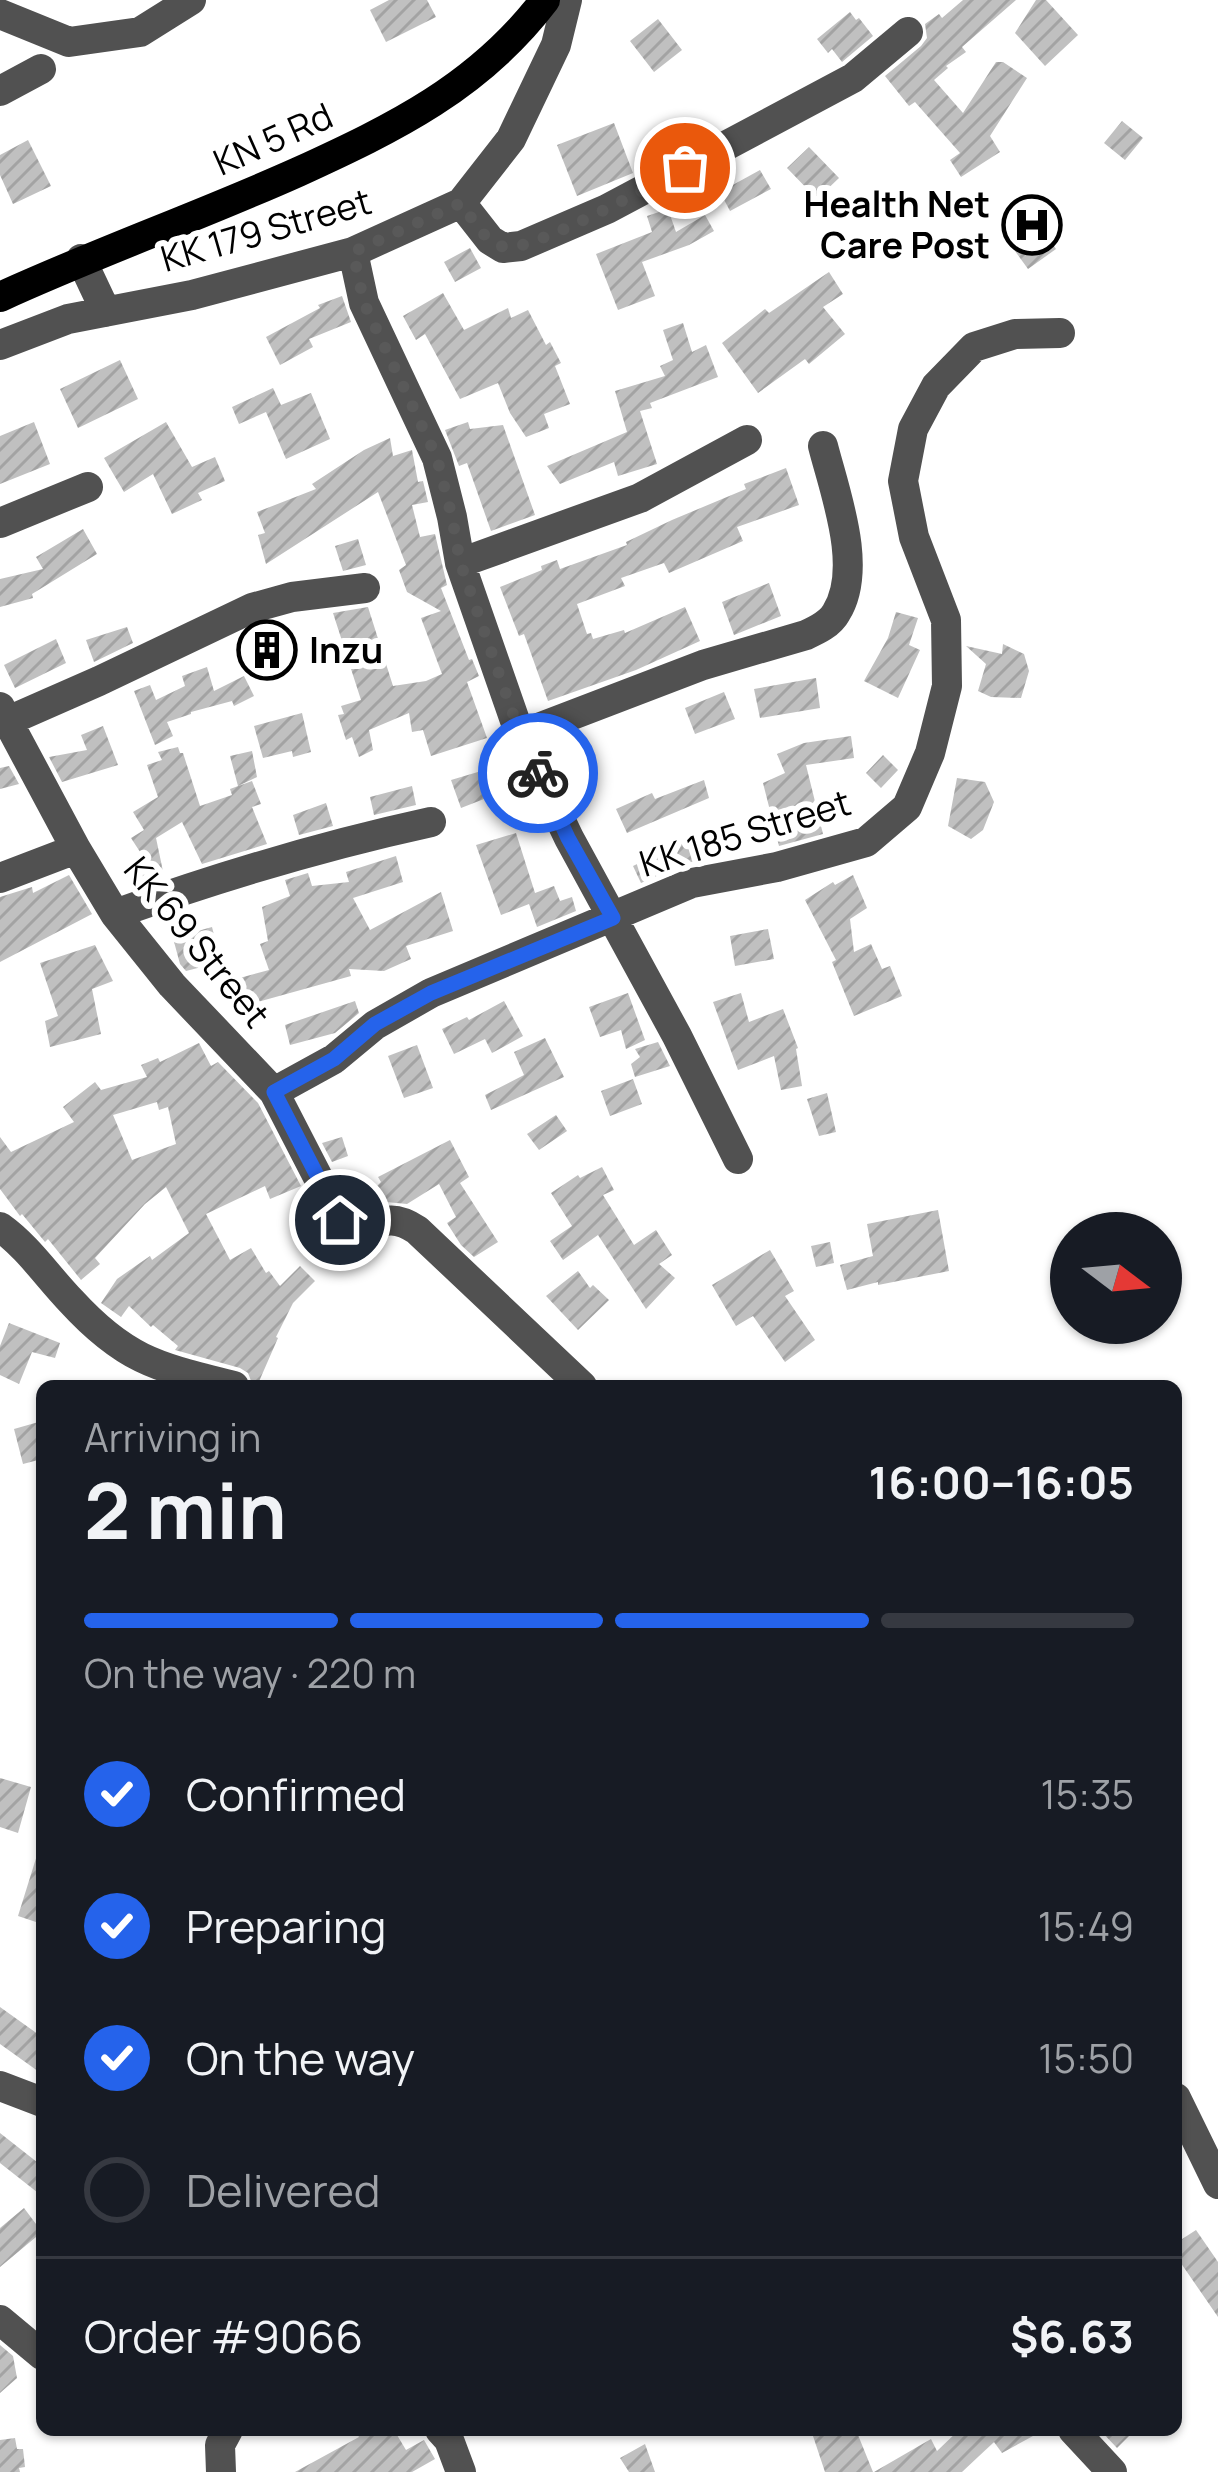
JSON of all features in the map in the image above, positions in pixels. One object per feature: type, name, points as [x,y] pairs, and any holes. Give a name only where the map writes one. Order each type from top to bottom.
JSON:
[{"type":"main road","name":"KN 5 Rd","points":[[0,297],[382,134],[450,92],[498,53],[544,0]]},
{"type":"street","points":[[0,14],[69,42],[140,32],[191,0]]},
{"type":"street","points":[[567,0],[556,45],[511,140],[461,203],[490,240],[503,248],[521,247],[607,209],[853,78],[908,32]]},
{"type":"street","points":[[0,91],[41,70]]},
{"type":"street","name":"KK 179 Street","points":[[0,345],[44,326],[192,295],[353,252],[461,203]]},
{"type":"street","points":[[353,252],[364,303],[437,458],[460,562],[520,734],[568,838],[677,1036],[738,1159]]},
{"type":"street","points":[[81,260],[106,312]]},
{"type":"street","name":"KK 185 Street","points":[[274,1092],[334,1059],[375,1024],[431,993],[692,883],[777,868],[866,842],[907,807],[931,753],[947,686],[946,620],[914,537],[903,481],[913,429],[936,386],[974,346],[1015,334],[1060,333]]},
{"type":"street","points":[[460,562],[640,498],[747,440]]},
{"type":"street","points":[[520,734],[825,625],[836,614],[848,570],[847,544],[824,446]]},
{"type":"street","points":[[0,523],[88,487]]},
{"type":"street","points":[[4,714],[99,682],[252,608],[292,597],[364,588]]},
{"type":"street","name":"KK 69 Street","points":[[4,714],[115,914],[172,985],[274,1092],[340,1220],[351,1229],[363,1230],[385,1219],[403,1221],[417,1230],[576,1380]]},
{"type":"street","points":[[115,914],[234,872],[431,822]]},
{"type":"street","points":[[0,878],[76,849]]},
{"type":"street","points":[[0,1227],[18,1240],[72,1303],[113,1341],[160,1367],[211,1380]]},
{"type":"street","points":[[0,2086],[36,2100]]},
{"type":"street","points":[[1182,2110],[1218,2184]]},
{"type":"street","points":[[0,2320],[36,2349]]},
{"type":"street","points":[[221,2472],[220,2445],[225,2436]]},
{"type":"street","points":[[453,2436],[461,2472]]},
{"type":"street","points":[[1079,2436],[1112,2472]]},
{"type":"building","points":[[389,0],[427,0],[436,17],[386,42],[370,10]]},
{"type":"building","points":[[963,0],[1016,0],[962,47],[966,52],[934,80],[963,113],[996,62],[1027,78],[990,136],[1000,152],[961,177],[950,160],[960,153],[915,102],[909,106],[885,76],[921,46],[927,38],[925,24],[939,14],[942,18]]},
{"type":"building","points":[[1036,0],[1046,0],[1078,35],[1045,66],[1015,33]]},
{"type":"building","points":[[850,12],[873,36],[842,62],[817,39]]},
{"type":"building","points":[[658,19],[682,50],[654,72],[630,41]]},
{"type":"building","points":[[1122,121],[1143,138],[1125,160],[1104,143]]},
{"type":"building","points":[[614,123],[633,173],[577,196],[557,145]]},
{"type":"building","points":[[28,140],[51,186],[13,204],[0,175],[0,155]]},
{"type":"building","points":[[809,147],[839,178],[817,199],[787,168]]},
{"type":"building","points":[[760,170],[771,189],[730,211],[720,192]]},
{"type":"building","points":[[668,209],[676,232],[705,215],[714,231],[642,262],[655,296],[618,310],[596,254],[652,232],[647,216]]},
{"type":"building","points":[[1043,231],[1056,249],[1028,269],[1015,251]]},
{"type":"building","points":[[470,248],[481,268],[455,282],[444,262]]},
{"type":"building","points":[[829,272],[843,294],[823,307],[845,334],[809,364],[805,359],[758,393],[722,343],[765,309],[769,313]]},
{"type":"building","points":[[443,293],[464,330],[508,308],[511,318],[528,310],[561,363],[555,366],[570,404],[544,414],[549,428],[526,437],[498,383],[460,399],[425,334],[416,340],[403,316]]},
{"type":"building","points":[[342,296],[351,322],[309,339],[313,347],[280,365],[266,337]]},
{"type":"building","points":[[683,323],[692,352],[706,345],[718,377],[640,411],[657,464],[618,476],[614,462],[560,484],[547,466],[627,432],[615,391],[665,376],[660,366],[673,360],[663,330]]},
{"type":"building","points":[[120,360],[138,399],[78,428],[60,389]]},
{"type":"building","points":[[273,388],[281,405],[311,393],[330,439],[286,459],[266,412],[239,424],[232,407]]},
{"type":"building","points":[[34,422],[50,464],[0,484],[0,436]]},
{"type":"building","points":[[166,422],[192,467],[215,457],[225,481],[198,493],[202,500],[172,514],[153,474],[124,492],[104,458]]},
{"type":"building","points":[[468,422],[470,429],[503,425],[535,515],[491,531],[467,463],[459,466],[445,430]]},
{"type":"building","points":[[390,438],[393,456],[412,450],[418,482],[423,481],[428,502],[412,505],[420,537],[435,534],[447,585],[441,588],[479,676],[467,682],[487,738],[431,756],[423,730],[412,732],[409,713],[369,730],[373,750],[359,757],[352,737],[346,740],[338,715],[344,714],[341,706],[361,700],[333,613],[368,607],[393,686],[442,674],[421,618],[441,611],[407,592],[399,570],[406,565],[378,492],[266,564],[258,535],[265,533],[257,512],[316,489],[312,484]]},
{"type":"building","points":[[786,468],[799,505],[737,527],[743,541],[669,573],[664,563],[621,578],[625,586],[577,604],[593,639],[625,633],[685,607],[700,641],[548,701],[524,634],[519,636],[500,587],[557,560],[560,569],[627,545],[746,489],[744,484]]},
{"type":"building","points":[[83,529],[97,554],[32,594],[33,598],[0,607],[0,579],[43,569],[36,557]]},
{"type":"building","points":[[358,539],[366,565],[343,571],[335,546]]},
{"type":"building","points":[[769,583],[781,616],[734,635],[722,602]]},
{"type":"building","points":[[896,612],[918,618],[909,645],[920,650],[898,698],[864,681],[888,638]]},
{"type":"building","name":"Inzu","points":[[282,624],[296,651],[251,676],[240,648]]},
{"type":"building","points":[[127,627],[133,643],[94,662],[86,640]]},
{"type":"building","points":[[56,639],[66,663],[15,688],[4,665]]},
{"type":"building","points":[[1003,644],[1024,654],[1029,671],[1021,698],[991,697],[978,691],[986,664],[966,646],[1002,654]]},
{"type":"building","points":[[207,667],[214,691],[244,676],[254,696],[234,706],[232,701],[167,722],[173,736],[155,745],[134,691],[150,685],[156,700],[185,686],[182,676]]},
{"type":"building","points":[[816,678],[820,708],[760,718],[754,689]]},
{"type":"building","points":[[724,692],[735,719],[695,734],[685,708]]},
{"type":"building","points":[[302,713],[311,752],[263,758],[254,726]]},
{"type":"building","points":[[103,726],[118,765],[62,782],[49,757],[87,750],[81,735]]},
{"type":"building","points":[[851,736],[854,758],[806,765],[823,834],[779,846],[763,783],[785,773],[777,754],[804,743]]},
{"type":"building","points":[[574,744],[586,784],[568,790],[555,750]]},
{"type":"building","points":[[178,747],[200,806],[232,795],[230,789],[252,781],[261,804],[252,807],[267,844],[202,864],[182,822],[156,838],[164,876],[139,885],[134,857],[142,855],[131,838],[144,830],[133,812],[158,797],[147,765],[162,760],[158,752]]},
{"type":"building","points":[[252,751],[257,777],[238,786],[230,756]]},
{"type":"building","points":[[883,755],[898,770],[881,788],[866,773]]},
{"type":"building","points":[[9,766],[19,784],[0,789],[0,768]]},
{"type":"building","points":[[498,766],[507,790],[461,808],[451,780]]},
{"type":"building","points":[[957,778],[985,782],[994,802],[983,830],[971,839],[948,826]]},
{"type":"building","points":[[704,780],[709,798],[627,833],[616,809],[652,793],[655,799]]},
{"type":"building","points":[[412,786],[416,805],[374,815],[370,797]]},
{"type":"building","points":[[326,803],[333,826],[299,835],[293,815]]},
{"type":"building","points":[[705,831],[712,856],[641,883],[633,866]]},
{"type":"building","points":[[516,833],[535,893],[554,886],[560,901],[572,897],[576,911],[537,927],[529,904],[501,915],[476,845]]},
{"type":"building","points":[[396,856],[403,882],[353,898],[370,930],[441,892],[453,931],[406,946],[411,959],[384,971],[349,969],[351,976],[243,1006],[236,979],[269,970],[260,944],[268,941],[262,907],[290,896],[285,880],[308,873],[312,886],[349,882],[346,872]]},
{"type":"building","points":[[69,875],[92,914],[0,962],[0,897],[32,887],[33,893]]},
{"type":"building","points":[[853,875],[867,908],[850,919],[854,952],[871,944],[882,969],[890,966],[902,996],[854,1016],[832,962],[836,960],[805,900]]},
{"type":"building","points":[[212,927],[221,962],[186,971],[173,938]]},
{"type":"building","points":[[768,929],[774,959],[735,966],[730,936]]},
{"type":"building","points":[[95,945],[113,981],[92,989],[101,1034],[50,1047],[45,1021],[58,1016],[40,963]]},
{"type":"building","points":[[628,993],[645,1040],[626,1049],[621,1030],[600,1037],[589,1007]]},
{"type":"building","points":[[741,993],[749,1022],[783,1009],[798,1048],[802,1086],[781,1090],[774,1056],[738,1070],[713,1002]]},
{"type":"building","points":[[355,1001],[359,1013],[335,1033],[290,1045],[285,1025]]},
{"type":"building","points":[[504,1001],[523,1036],[492,1053],[485,1039],[454,1054],[442,1029]]},
{"type":"building","points":[[545,1038],[564,1077],[491,1110],[485,1095],[524,1075],[514,1052]]},
{"type":"building","points":[[658,1042],[670,1066],[635,1077],[631,1064],[640,1057],[635,1049]]},
{"type":"building","points":[[199,1043],[211,1066],[218,1062],[258,1103],[301,1186],[270,1199],[265,1186],[206,1214],[230,1260],[251,1248],[280,1286],[300,1266],[315,1281],[293,1303],[260,1380],[251,1380],[240,1368],[175,1350],[178,1346],[129,1306],[121,1317],[101,1303],[117,1279],[189,1233],[166,1187],[95,1258],[100,1264],[81,1280],[0,1189],[0,1137],[11,1152],[74,1122],[63,1107],[95,1082],[101,1090],[147,1077],[141,1065],[158,1058],[160,1062]],"holes":[[[157,1102],[159,1110],[168,1107],[176,1144],[132,1160],[113,1115]]]},
{"type":"building","points":[[417,1045],[433,1088],[404,1098],[388,1056]]},
{"type":"building","points":[[633,1079],[642,1104],[610,1116],[601,1091]]},
{"type":"building","points":[[827,1093],[836,1132],[819,1136],[807,1099]]},
{"type":"building","points":[[556,1115],[567,1131],[539,1150],[527,1134]]},
{"type":"building","points":[[342,1137],[348,1156],[332,1162],[322,1143]]},
{"type":"building","points":[[450,1140],[469,1177],[460,1183],[498,1242],[474,1257],[447,1223],[456,1217],[439,1184],[407,1204],[386,1202],[376,1187],[381,1182],[378,1177]]},
{"type":"building","points":[[602,1167],[614,1190],[603,1195],[634,1245],[656,1230],[672,1255],[659,1264],[675,1278],[646,1309],[598,1235],[563,1260],[550,1241],[572,1226],[551,1193],[578,1175]]},
{"type":"building","points":[[938,1210],[949,1271],[847,1290],[840,1265],[873,1256],[867,1224]]},
{"type":"building","points":[[830,1242],[834,1263],[816,1267],[811,1246]]},
{"type":"building","points":[[770,1250],[794,1291],[785,1296],[815,1340],[785,1362],[753,1316],[736,1326],[712,1285]]},
{"type":"building","points":[[578,1271],[590,1288],[593,1285],[609,1300],[578,1330],[546,1296]]},
{"type":"building","points":[[9,1323],[60,1343],[55,1358],[32,1352],[19,1384],[0,1375],[0,1346]]},
{"type":"building","points":[[36,1423],[36,1461],[23,1464],[14,1429]]},
{"type":"building","points":[[0,1778],[31,1787],[18,1833],[0,1827]]},
{"type":"building","points":[[36,1858],[36,1922],[18,1916]]},
{"type":"building","points":[[0,2007],[36,2033],[36,2070],[0,2044]]},
{"type":"building","points":[[0,2133],[36,2161],[36,2191],[0,2163]]},
{"type":"building","points":[[24,2208],[36,2224],[36,2237],[0,2267],[0,2228]]},
{"type":"building","points":[[1196,2230],[1218,2262],[1218,2317],[1182,2265],[1182,2239]]},
{"type":"building","points":[[0,2345],[13,2356],[17,2378],[0,2393]]},
{"type":"building","points":[[398,2436],[406,2450],[424,2440],[435,2459],[412,2472],[295,2472],[359,2437]]},
{"type":"building","points":[[813,2436],[858,2436],[873,2472],[825,2472]]},
{"type":"building","points":[[953,2436],[1033,2436],[1002,2453],[994,2442],[962,2472],[874,2472],[931,2439],[937,2451]]},
{"type":"building","points":[[1106,2436],[1129,2436],[1117,2448]]},
{"type":"building","points":[[15,2438],[17,2449],[23,2449],[25,2467],[20,2472],[0,2472],[0,2440]]},
{"type":"building","points":[[645,2444],[655,2472],[629,2472],[620,2458]]},
{"type":"way so far","points":[[538,773],[460,562],[437,458],[364,303],[353,252],[461,203],[490,240],[503,248],[521,247],[685,168]]},
{"type":"place","name":"Health Net Care Post","points":[[1032,225]]},
{"type":"place","name":"Inzu","points":[[267,650]]},
{"type":"route","points":[[340,1220],[274,1092],[334,1059],[375,1024],[431,993],[613,918],[538,773]]}]
